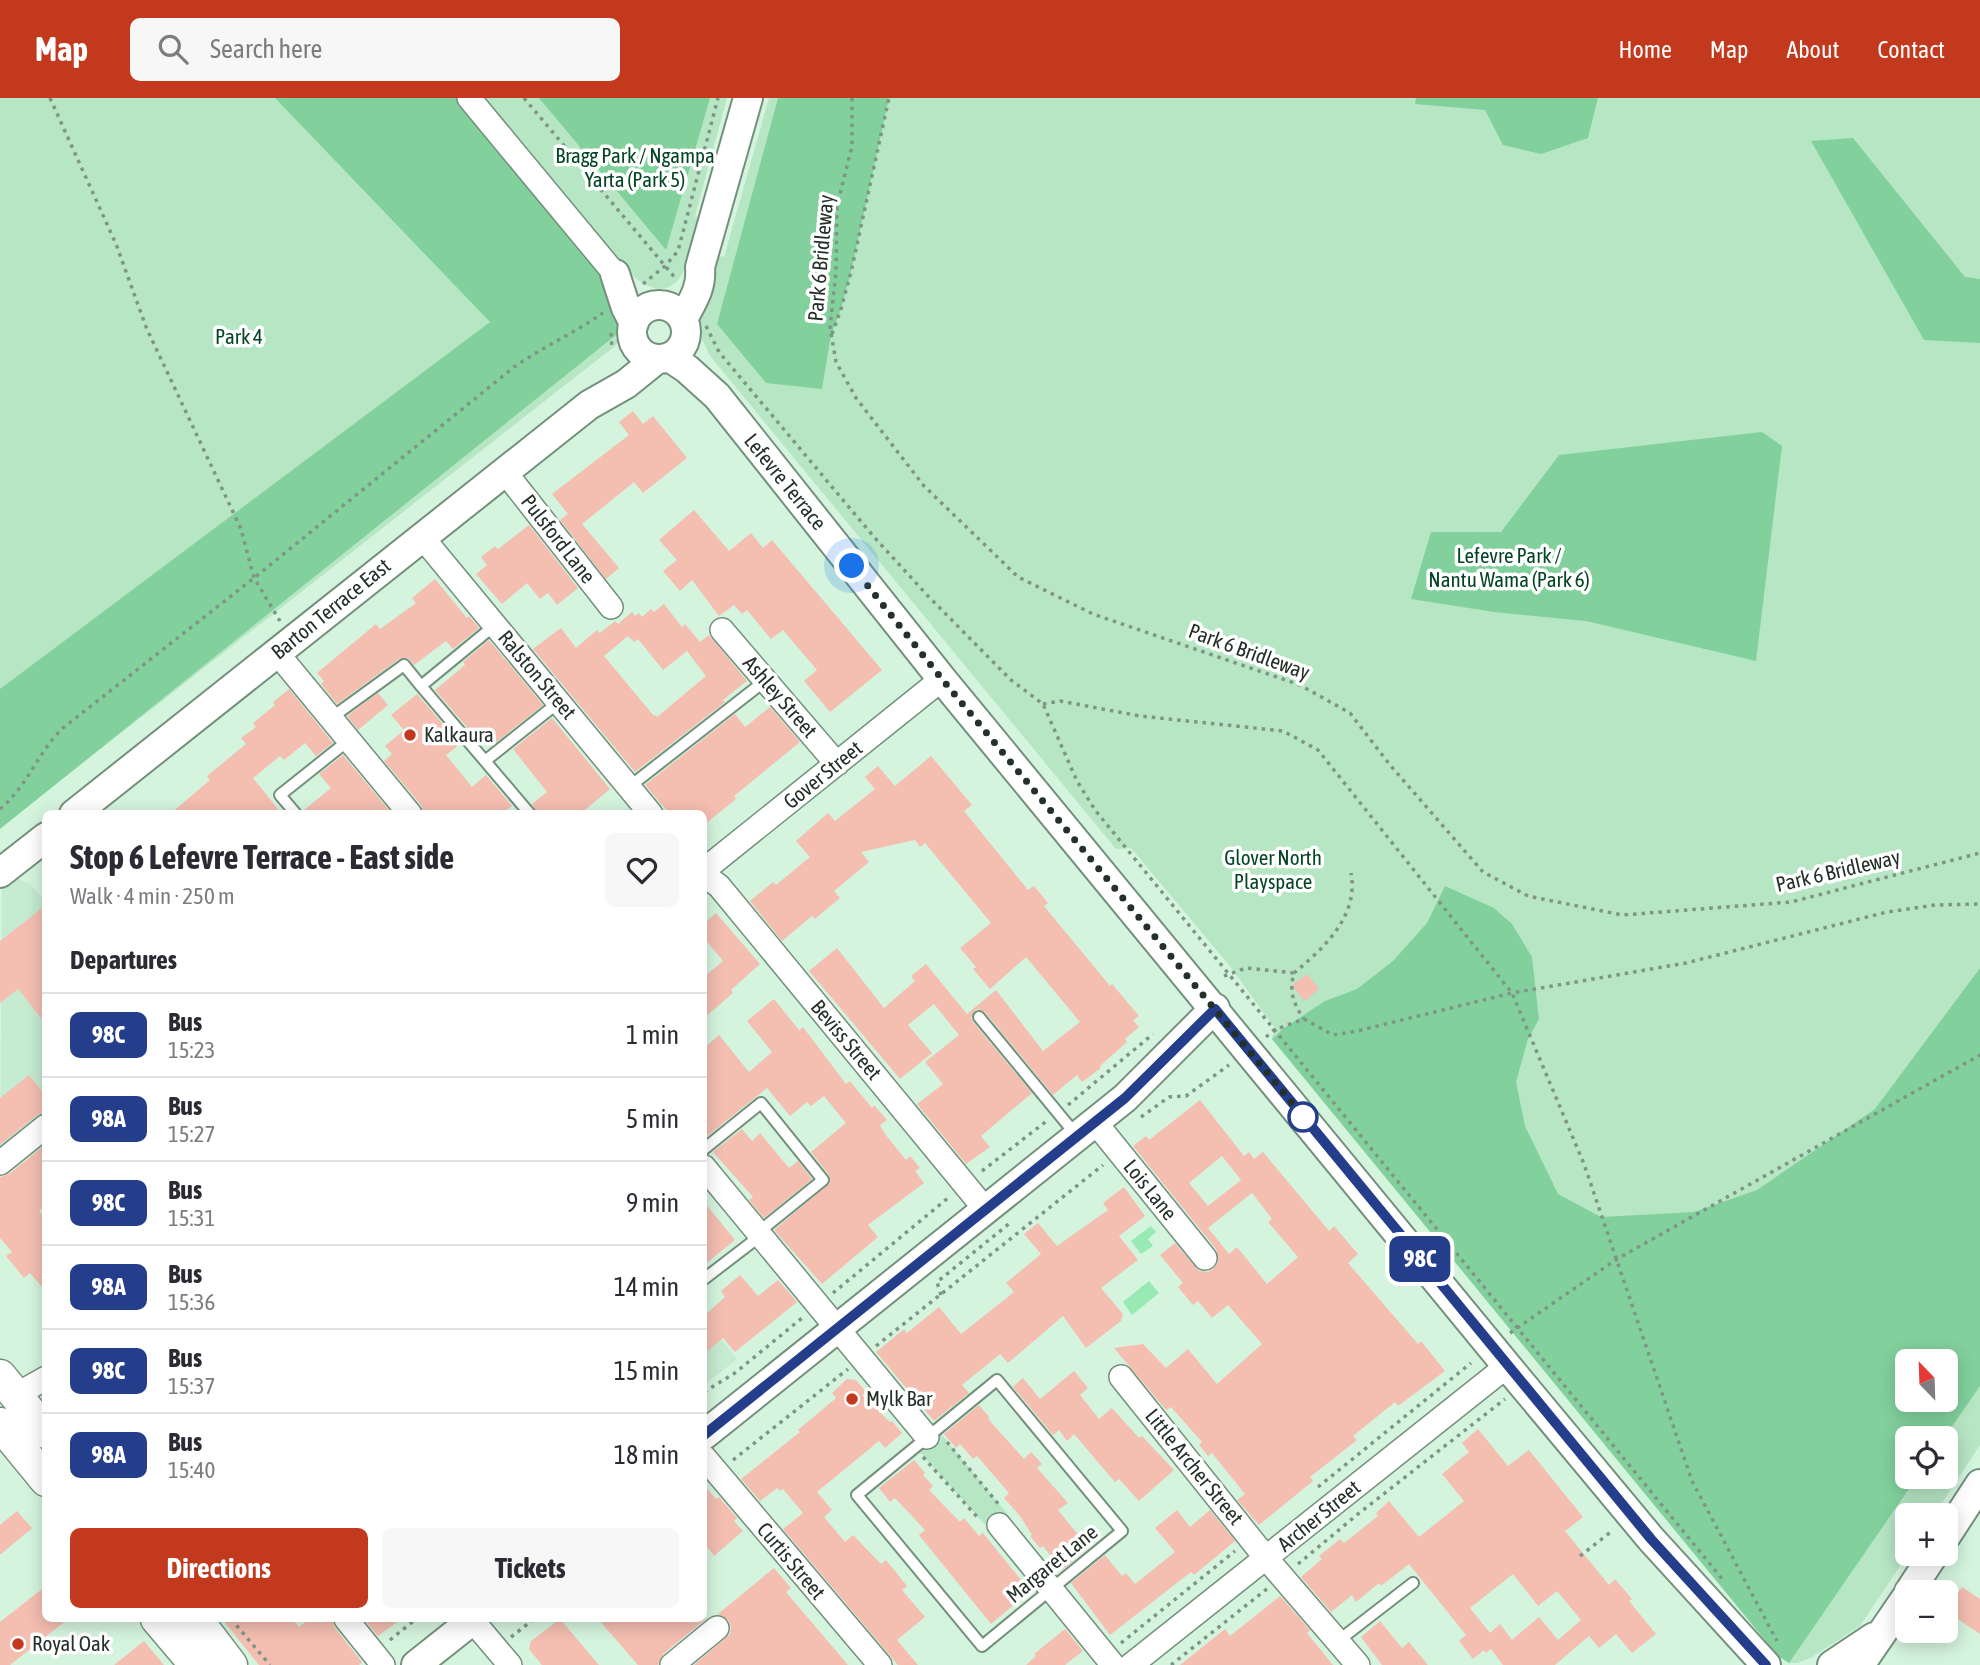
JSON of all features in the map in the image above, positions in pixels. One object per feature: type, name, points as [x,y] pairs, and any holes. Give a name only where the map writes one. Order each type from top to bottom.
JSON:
[{"type":"main road","points":[[16,1414],[42,1471]]},
{"type":"main road","points":[[159,1622],[195,1665]]},
{"type":"main road","points":[[197,1622],[230,1665]]},
{"type":"street","points":[[469,98],[615,274]]},
{"type":"street","name":"Barton Terrace East","points":[[79,810],[589,405],[658,324],[694,300],[701,282],[689,273],[748,98]]},
{"type":"street","name":"Lefevre Terrace","points":[[615,274],[626,308],[658,324],[703,365],[717,396],[942,679],[1233,1031],[1489,1359],[1651,1539],[1774,1653]]},
{"type":"street","name":"Pulsford Lane","points":[[505,472],[611,607]]},
{"type":"street","name":"Ralston Street","points":[[422,537],[648,810]]},
{"type":"street","name":"Ashley Street","points":[[722,630],[836,764]]},
{"type":"street","points":[[284,647],[331,718],[407,810]]},
{"type":"street","name":"Gover Street","points":[[707,871],[942,679]]},
{"type":"street","points":[[0,873],[42,840]]},
{"type":"street","name":"Beviss Street","points":[[707,876],[719,886],[985,1209]]},
{"type":"street","points":[[707,1433],[985,1209],[1101,1137],[1125,1098],[1215,1009]]},
{"type":"street","points":[[1125,1098],[1233,1031]]},
{"type":"street","points":[[0,1163],[42,1129]]},
{"type":"street","name":"Lois Lane","points":[[1101,1137],[1205,1258]]},
{"type":"street","points":[[707,1171],[926,1438]]},
{"type":"street","name":"Archer Street","points":[[1131,1665],[1266,1558],[1489,1359]]},
{"type":"street","name":"Little Archer Street","points":[[1121,1377],[1266,1558],[1358,1665]]},
{"type":"street","points":[[16,1414],[42,1383]]},
{"type":"street","name":"Curtis Street","points":[[707,1461],[880,1665]]},
{"type":"street","points":[[1958,1518],[1980,1484]]},
{"type":"street","points":[[994,1517],[1051,1590],[1115,1656]]},
{"type":"street","points":[[1860,1665],[1895,1614]]},
{"type":"street","points":[[348,1622],[383,1665]]},
{"type":"street","points":[[416,1665],[469,1622]]},
{"type":"street","points":[[475,1622],[510,1665]]},
{"type":"street","points":[[672,1665],[717,1628]]},
{"type":"street","points":[[1832,1665],[1884,1631]]},
{"type":"lane","points":[[421,686],[495,625]]},
{"type":"lane","points":[[331,718],[404,665],[527,810]]},
{"type":"lane","points":[[629,787],[766,680]]},
{"type":"lane","points":[[485,761],[559,702]]},
{"type":"lane","points":[[293,810],[280,795],[349,740]]},
{"type":"lane","points":[[979,1017],[1058,1112],[1101,1137]]},
{"type":"lane","points":[[707,1148],[761,1103],[823,1180],[766,1226],[760,1236],[707,1277]]},
{"type":"lane","name":"Margaret Lane","points":[[997,1380],[1122,1531],[1051,1590],[982,1646],[857,1495],[997,1380]]},
{"type":"lane","points":[[1338,1641],[1413,1583]]},
{"type":"path","points":[[50,98],[116,244],[146,327],[241,529],[254,578],[284,647]]},
{"type":"path","points":[[524,98],[665,266],[689,273]]},
{"type":"path","points":[[658,324],[665,266],[678,251],[718,98]]},
{"type":"path","name":"Park 6 Bridleway","points":[[852,98],[852,146],[837,206],[836,272],[830,327],[836,362],[864,409],[924,486],[1018,577],[1094,614],[1300,685],[1350,713],[1390,765],[1483,872],[1528,896],[1622,915],[1791,902],[1980,853]]},
{"type":"path","points":[[831,335],[851,272],[889,98]]},
{"type":"path","points":[[0,809],[10,801],[43,750],[63,728],[254,578],[514,367],[539,349],[577,331],[658,324],[719,352],[874,537],[928,596],[1011,680],[1043,704],[1077,781],[1095,810],[1226,975],[1274,1030],[1725,1583]]},
{"type":"path","points":[[1043,704],[1060,701],[1140,716],[1283,731],[1318,750],[1512,993],[1584,1164],[1692,1481],[1774,1653]]},
{"type":"path","points":[[1351,873],[1353,897],[1339,928],[1294,973],[1290,987],[1297,1010],[1304,1019],[1333,1035],[1404,1021],[1512,993],[1686,962],[1887,912],[1935,905],[1980,904]]},
{"type":"path","points":[[1226,975],[1246,968],[1294,973]]},
{"type":"path","points":[[1274,1030],[1304,1019]]},
{"type":"path","points":[[827,1297],[1162,1027]]},
{"type":"path","points":[[1316,1489],[1489,1359],[1517,1328],[1616,1259],[1980,1055]]},
{"type":"path","points":[[872,1350],[941,1294],[1101,1137],[1169,1097],[1186,1096],[1230,1065],[1222,1059]]},
{"type":"path","points":[[941,1294],[937,1282],[1013,1220]]},
{"type":"path","points":[[707,1390],[735,1373],[808,1313]]},
{"type":"path","points":[[730,1462],[855,1363]]},
{"type":"path","points":[[1292,1569],[1504,1398]]},
{"type":"path","points":[[926,1438],[994,1517]]},
{"type":"path","points":[[926,1438],[994,1517]]},
{"type":"path","points":[[1580,1556],[1612,1531]]},
{"type":"path","points":[[1115,1656],[1245,1543]]},
{"type":"path","points":[[1171,1665],[1275,1581]]},
{"type":"path","points":[[234,1622],[270,1665]]},
{"type":"path","points":[[1769,1636],[1774,1653]]},
{"type":"shaded area","points":[[2,872],[30,884],[42,898],[42,1129],[0,1163]]},
{"type":"shaded area","points":[[1151,1226],[1156,1232],[1148,1239],[1153,1246],[1141,1254],[1131,1241]]},
{"type":"shaded area","points":[[1149,1281],[1159,1293],[1132,1315],[1123,1302]]},
{"type":"shaded area","points":[[707,1322],[737,1359],[707,1383]]},
{"type":"green space","name":"Park 4","points":[[0,98],[466,98],[622,309],[620,342],[0,828]]},
{"type":"green space","points":[[275,98],[466,98],[612,276],[622,322],[621,331],[0,829],[0,689],[490,322]]},
{"type":"green space","name":"Bragg Park / Ngampa Yarta (Park 5)","points":[[484,98],[727,98],[695,216],[702,219],[688,262],[674,284],[663,289],[650,287],[634,277]]},
{"type":"green space","points":[[539,98],[710,98],[666,250]]},
{"type":"green space","name":"Lefevre Park / Nantu Wama (Park 6)","points":[[769,98],[1980,98],[1980,1445],[1958,1478],[1958,1426],[1895,1426],[1895,1489],[1951,1489],[1942,1503],[1895,1503],[1895,1566],[1900,1566],[1860,1626],[1798,1663],[1789,1663],[1778,1656],[1272,1039],[1274,1027],[1229,965],[1131,848],[1116,849],[710,356],[691,316],[715,255],[724,257]]},
{"type":"green space","points":[[778,98],[889,98],[851,272],[831,335],[822,389],[766,383],[717,324]]},
{"type":"green space","points":[[1416,98],[1598,98],[1588,138],[1541,154],[1503,145],[1485,110],[1415,104]]},
{"type":"green space","points":[[1853,138],[1965,277],[1980,279],[1980,343],[1924,340],[1811,141]]},
{"type":"green space","points":[[1762,432],[1782,446],[1756,661],[1586,621],[1494,612],[1411,599],[1431,532],[1501,532],[1559,455]]},
{"type":"green space","points":[[1445,886],[1494,908],[1512,924],[1532,957],[1539,1019],[1528,1039],[1516,1082],[1525,1126],[1558,1194],[1601,1217],[1694,1212],[1757,1190],[1875,1109],[1980,968],[1980,1386],[1952,1426],[1895,1426],[1895,1489],[1909,1489],[1899,1503],[1895,1503],[1895,1509],[1789,1663],[1778,1656],[1272,1039],[1325,1001],[1357,989],[1393,961],[1427,923]]},
{"type":"green space","points":[[937,1429],[1009,1516],[990,1530],[915,1447]]},
{"type":"building","points":[[633,411],[643,424],[653,416],[687,458],[643,493],[634,482],[582,524],[619,568],[606,579],[560,520],[568,514],[552,494],[629,435],[619,422]]},
{"type":"building","points":[[694,510],[729,551],[751,533],[763,548],[772,540],[882,670],[830,712],[804,681],[817,670],[783,630],[771,639],[747,610],[742,614],[734,605],[719,616],[692,580],[680,591],[663,571],[677,560],[659,540]]},
{"type":"building","points":[[529,525],[578,588],[557,605],[548,593],[540,599],[527,583],[502,604],[476,574],[487,565],[481,557],[495,546],[498,549]]},
{"type":"building","points":[[435,579],[467,618],[469,616],[479,628],[453,649],[446,641],[414,665],[408,658],[399,659],[337,704],[321,684],[324,681],[317,673],[376,624],[380,629],[416,603],[412,598]]},
{"type":"building","points":[[664,604],[682,627],[685,624],[700,642],[709,635],[747,681],[723,700],[725,702],[635,772],[533,649],[561,628],[576,648],[597,630],[600,633],[615,621],[618,624],[632,612],[635,616],[639,613],[642,617],[651,609],[654,612]],"holes":[[[628,636],[634,642],[638,639],[663,670],[687,651],[706,676],[657,717],[654,716],[604,656]]]},
{"type":"building","points":[[489,640],[543,705],[494,744],[480,727],[472,733],[435,690]]},
{"type":"building","points":[[289,689],[333,743],[316,756],[305,743],[284,760],[280,756],[253,778],[279,810],[175,810],[210,780],[207,776],[246,744],[241,738],[256,727],[253,723],[275,705],[273,702]]},
{"type":"building","points":[[378,693],[388,705],[358,730],[347,716]]},
{"type":"building","points":[[417,694],[460,744],[446,755],[472,787],[486,775],[512,806],[507,810],[423,810],[384,761],[392,754],[385,746],[404,730],[391,715]]},
{"type":"building","points":[[770,707],[800,742],[734,796],[736,799],[707,823],[707,810],[667,810],[645,785],[735,714],[745,727]]},
{"type":"building","points":[[552,718],[610,789],[585,810],[536,810],[532,804],[547,792],[513,749]]},
{"type":"building","points":[[343,755],[389,810],[304,810],[331,788],[319,774]]},
{"type":"building","points":[[931,756],[972,805],[964,811],[1028,890],[1034,886],[1048,903],[1044,906],[1110,986],[1112,984],[1139,1016],[1133,1020],[1139,1027],[1125,1039],[1127,1042],[1100,1066],[1101,1068],[1082,1082],[1077,1075],[1053,1095],[985,1012],[978,1009],[974,1011],[971,1018],[973,1022],[1032,1093],[981,1136],[990,1147],[966,1164],[917,1104],[943,1084],[925,1062],[959,1035],[934,1004],[908,1025],[932,1053],[900,1079],[809,971],[837,948],[884,1008],[915,981],[911,976],[926,964],[967,1014],[996,990],[1043,1051],[1080,1022],[1026,957],[990,989],[960,948],[991,923],[925,843],[920,847],[915,840],[861,852],[869,862],[834,891],[840,898],[815,919],[812,916],[782,941],[750,901],[773,882],[776,885],[810,857],[796,841],[828,813],[835,821],[875,789],[865,777],[878,766],[895,786]]},
{"type":"building","points":[[42,908],[42,1019],[18,989],[0,1003],[0,941]]},
{"type":"building","points":[[716,913],[760,964],[707,1015],[707,974],[723,961],[707,942],[707,920]]},
{"type":"building","points":[[1307,974],[1319,989],[1304,1001],[1292,985]]},
{"type":"building","points":[[774,999],[799,1030],[803,1027],[846,1084],[850,1081],[872,1108],[874,1105],[887,1120],[880,1125],[885,1134],[906,1160],[910,1156],[920,1168],[915,1171],[924,1183],[868,1225],[878,1237],[822,1284],[774,1230],[830,1183],[829,1175],[811,1152],[846,1123],[824,1096],[811,1106],[807,1102],[790,1116],[767,1088],[707,1136],[707,1045],[719,1035],[749,1072],[772,1052],[747,1021]]},
{"type":"building","points":[[29,1075],[42,1091],[42,1113],[0,1145],[0,1098]]},
{"type":"building","points":[[1200,1100],[1244,1156],[1249,1152],[1254,1159],[1263,1152],[1329,1231],[1334,1226],[1358,1254],[1348,1263],[1418,1344],[1421,1341],[1445,1371],[1398,1406],[1395,1402],[1353,1436],[1357,1440],[1310,1477],[1313,1481],[1259,1525],[1237,1500],[1245,1494],[1212,1453],[1208,1456],[1199,1445],[1202,1442],[1171,1407],[1166,1410],[1114,1348],[1143,1344],[1166,1368],[1188,1349],[1217,1384],[1262,1344],[1228,1305],[1212,1318],[1198,1301],[1193,1305],[1178,1287],[1183,1283],[1160,1255],[1175,1243],[1199,1271],[1208,1272],[1218,1262],[1216,1249],[1133,1146],[1146,1136],[1149,1140]],"holes":[[[1222,1156],[1241,1180],[1208,1206],[1189,1183]],[[1252,1193],[1272,1219],[1268,1222],[1298,1257],[1267,1284],[1237,1247],[1229,1254],[1208,1228]]]},
{"type":"building","points":[[742,1129],[752,1141],[760,1133],[789,1168],[798,1161],[812,1179],[764,1218],[749,1200],[753,1197],[713,1152]]},
{"type":"building","points":[[42,1147],[42,1209],[39,1211],[42,1214],[42,1287],[30,1273],[24,1278],[6,1256],[12,1252],[0,1238],[0,1177],[9,1174]]},
{"type":"building","points":[[1124,1187],[1145,1216],[1119,1236],[1138,1260],[1101,1288],[1123,1314],[1121,1321],[1086,1348],[1063,1316],[1008,1363],[1000,1354],[962,1385],[969,1393],[934,1421],[876,1352],[904,1329],[907,1333],[939,1307],[961,1334],[1014,1292],[1006,1283],[1041,1254],[1024,1234],[1038,1223],[1057,1246],[1108,1210],[1103,1203]]},
{"type":"building","points":[[707,1206],[735,1240],[707,1263]]},
{"type":"building","points":[[740,1275],[758,1296],[778,1280],[797,1302],[735,1352],[723,1338],[707,1351],[707,1313],[725,1297],[721,1291]]},
{"type":"building","points":[[1074,1371],[1088,1388],[1080,1395],[1099,1419],[1112,1408],[1139,1438],[1142,1436],[1174,1470],[1139,1501],[1119,1479],[1115,1482],[1074,1434],[1067,1441],[1059,1430],[1053,1435],[1013,1387],[1023,1378],[1040,1399]]},
{"type":"building","points":[[847,1379],[856,1380],[866,1392],[862,1395],[902,1433],[885,1448],[879,1441],[817,1492],[832,1510],[824,1517],[845,1542],[853,1535],[881,1564],[886,1560],[907,1586],[902,1590],[925,1617],[897,1640],[918,1665],[898,1665],[783,1529],[803,1513],[783,1489],[780,1491],[777,1488],[760,1501],[741,1479],[800,1432],[798,1430],[836,1398],[832,1393]]},
{"type":"building","points":[[979,1405],[1024,1459],[1031,1452],[1042,1464],[1037,1468],[1068,1503],[1058,1510],[1089,1548],[1062,1570],[1043,1546],[1040,1548],[1030,1536],[1032,1535],[1020,1516],[1004,1498],[1009,1493],[977,1456],[973,1459],[960,1444],[956,1448],[944,1434]]},
{"type":"building","points":[[1478,1429],[1508,1466],[1529,1450],[1583,1517],[1565,1531],[1609,1585],[1615,1579],[1656,1634],[1632,1653],[1616,1634],[1599,1648],[1589,1636],[1555,1665],[1503,1665],[1491,1649],[1486,1653],[1484,1650],[1473,1659],[1459,1641],[1466,1635],[1409,1564],[1356,1602],[1352,1595],[1331,1612],[1301,1577],[1322,1559],[1319,1556],[1340,1539],[1344,1543],[1378,1516],[1376,1513],[1389,1501],[1419,1537],[1464,1501],[1442,1474],[1469,1452],[1462,1443]],"holes":[[[1513,1574],[1538,1606],[1557,1591],[1581,1620],[1558,1640],[1539,1617],[1512,1640],[1500,1624],[1490,1633],[1470,1608]]]},
{"type":"building","points":[[914,1460],[933,1486],[929,1490],[960,1522],[964,1518],[979,1536],[983,1533],[1030,1591],[991,1624],[919,1535],[925,1530],[895,1498],[890,1502],[879,1488]]},
{"type":"building","points":[[707,1488],[716,1499],[719,1497],[737,1518],[734,1521],[743,1531],[714,1556],[707,1546]]},
{"type":"building","points":[[1177,1510],[1190,1527],[1210,1510],[1235,1541],[1194,1575],[1191,1572],[1110,1635],[1071,1583],[1105,1555],[1122,1576],[1126,1573],[1135,1584],[1175,1552],[1155,1528]]},
{"type":"building","points":[[17,1511],[32,1528],[0,1555],[0,1525]]},
{"type":"building","points":[[774,1568],[791,1588],[786,1592],[848,1665],[694,1665],[730,1634],[731,1626],[728,1620],[718,1614]]},
{"type":"building","points":[[1962,1587],[1980,1599],[1980,1634],[1958,1619],[1958,1593]]},
{"type":"building","name":"Royal Oak","points":[[42,1589],[42,1622],[64,1622],[10,1665],[0,1665],[0,1622]]},
{"type":"building","points":[[1280,1596],[1310,1630],[1307,1633],[1333,1665],[1180,1665],[1225,1629],[1230,1636]]},
{"type":"building","points":[[1380,1621],[1402,1648],[1409,1642],[1428,1665],[1382,1665],[1361,1637]]},
{"type":"building","points":[[224,1622],[295,1622],[299,1627],[305,1622],[333,1622],[362,1662],[359,1665],[259,1665]]},
{"type":"building","points":[[366,1622],[397,1622],[378,1636]]},
{"type":"building","points":[[556,1622],[563,1622],[599,1665],[542,1665],[529,1649],[531,1641]]},
{"type":"building","points":[[601,1622],[702,1622],[663,1654],[658,1665],[638,1665]]},
{"type":"building","points":[[1065,1629],[1083,1651],[1065,1665],[1026,1665],[1036,1656],[1034,1654]]},
{"type":"building","points":[[144,1641],[164,1665],[114,1665]]},
{"type":"bus line","name":"98C","points":[[707,1433],[1125,1098],[1215,1009],[1651,1539],[1766,1665]]},
{"type":"place","name":"Kalkaura","points":[[410,735]]},
{"type":"place","name":"Mylk Bar","points":[[852,1399]]},
{"type":"place","name":"Royal Oak","points":[[18,1644]]},
{"type":"route","points":[[852,566],[1307,1121],[1303,1117]]},
{"type":"park label","name":"Glover North Playspace","points":[[1273,870]]}]
